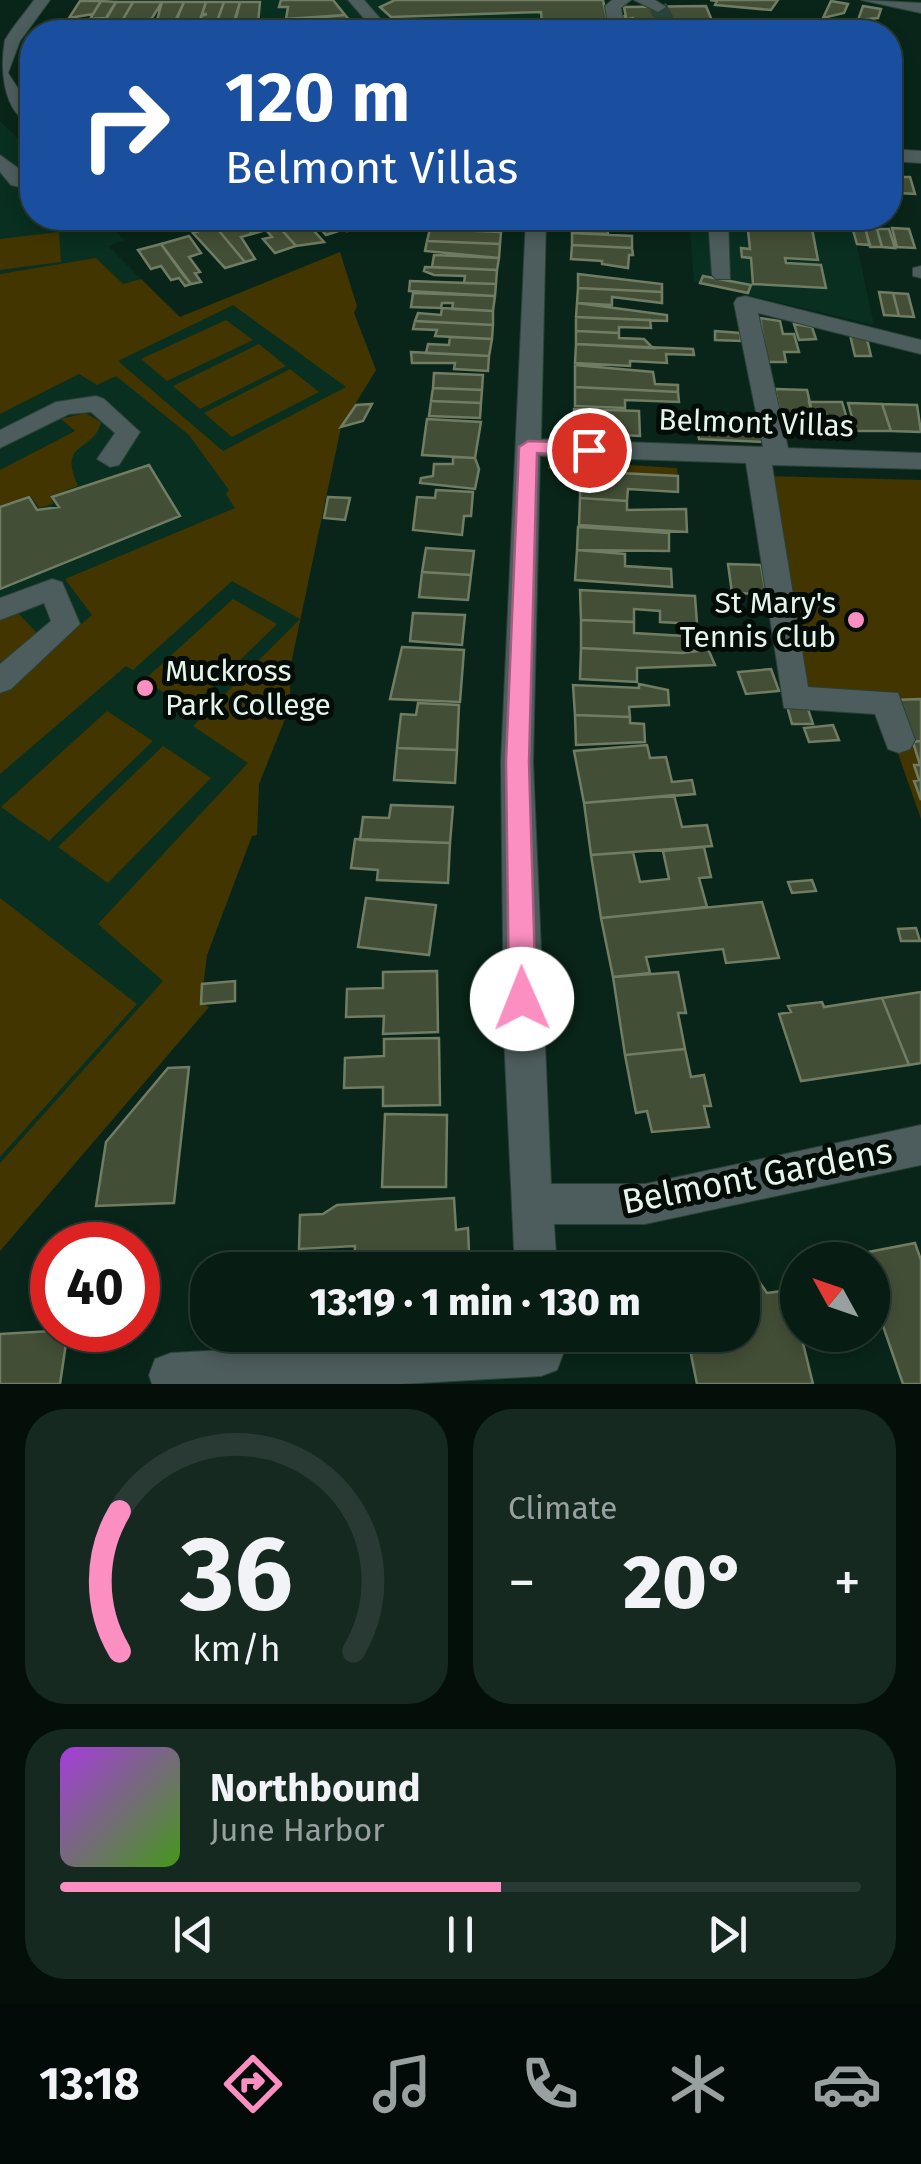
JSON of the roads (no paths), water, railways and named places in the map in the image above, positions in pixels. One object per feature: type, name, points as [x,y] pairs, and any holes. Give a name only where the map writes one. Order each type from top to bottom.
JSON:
[{"type":"street","points":[[356,0],[372,20]]},
{"type":"street","points":[[615,20],[613,6],[623,0]]},
{"type":"street","points":[[869,0],[921,8]]},
{"type":"street","points":[[20,30],[0,73],[20,103]]},
{"type":"street","points":[[0,161],[20,181]]},
{"type":"street","points":[[535,1252],[523,1036],[518,762],[536,230]]},
{"type":"street","points":[[719,230],[723,275]]},
{"type":"street","points":[[899,740],[886,702],[796,699],[768,458],[745,303],[921,347]]},
{"type":"street","points":[[0,440],[74,403],[96,404],[128,432],[110,459]]},
{"type":"street","name":"Belmont Villas","points":[[528,447],[768,458],[921,460]]},
{"type":"street","points":[[0,608],[52,589],[66,624],[0,681]]},
{"type":"street","name":"Belmont Gardens","points":[[532,1204],[646,1204],[921,1145]]},
{"type":"street","points":[[171,1375],[541,1358]]},
{"type":"tunnel","points":[[658,7],[665,20]]},
{"type":"place","name":"St Mary's Tennis Club","points":[[856,620]]},
{"type":"place","name":"Muckross Park College","points":[[145,688]]}]
